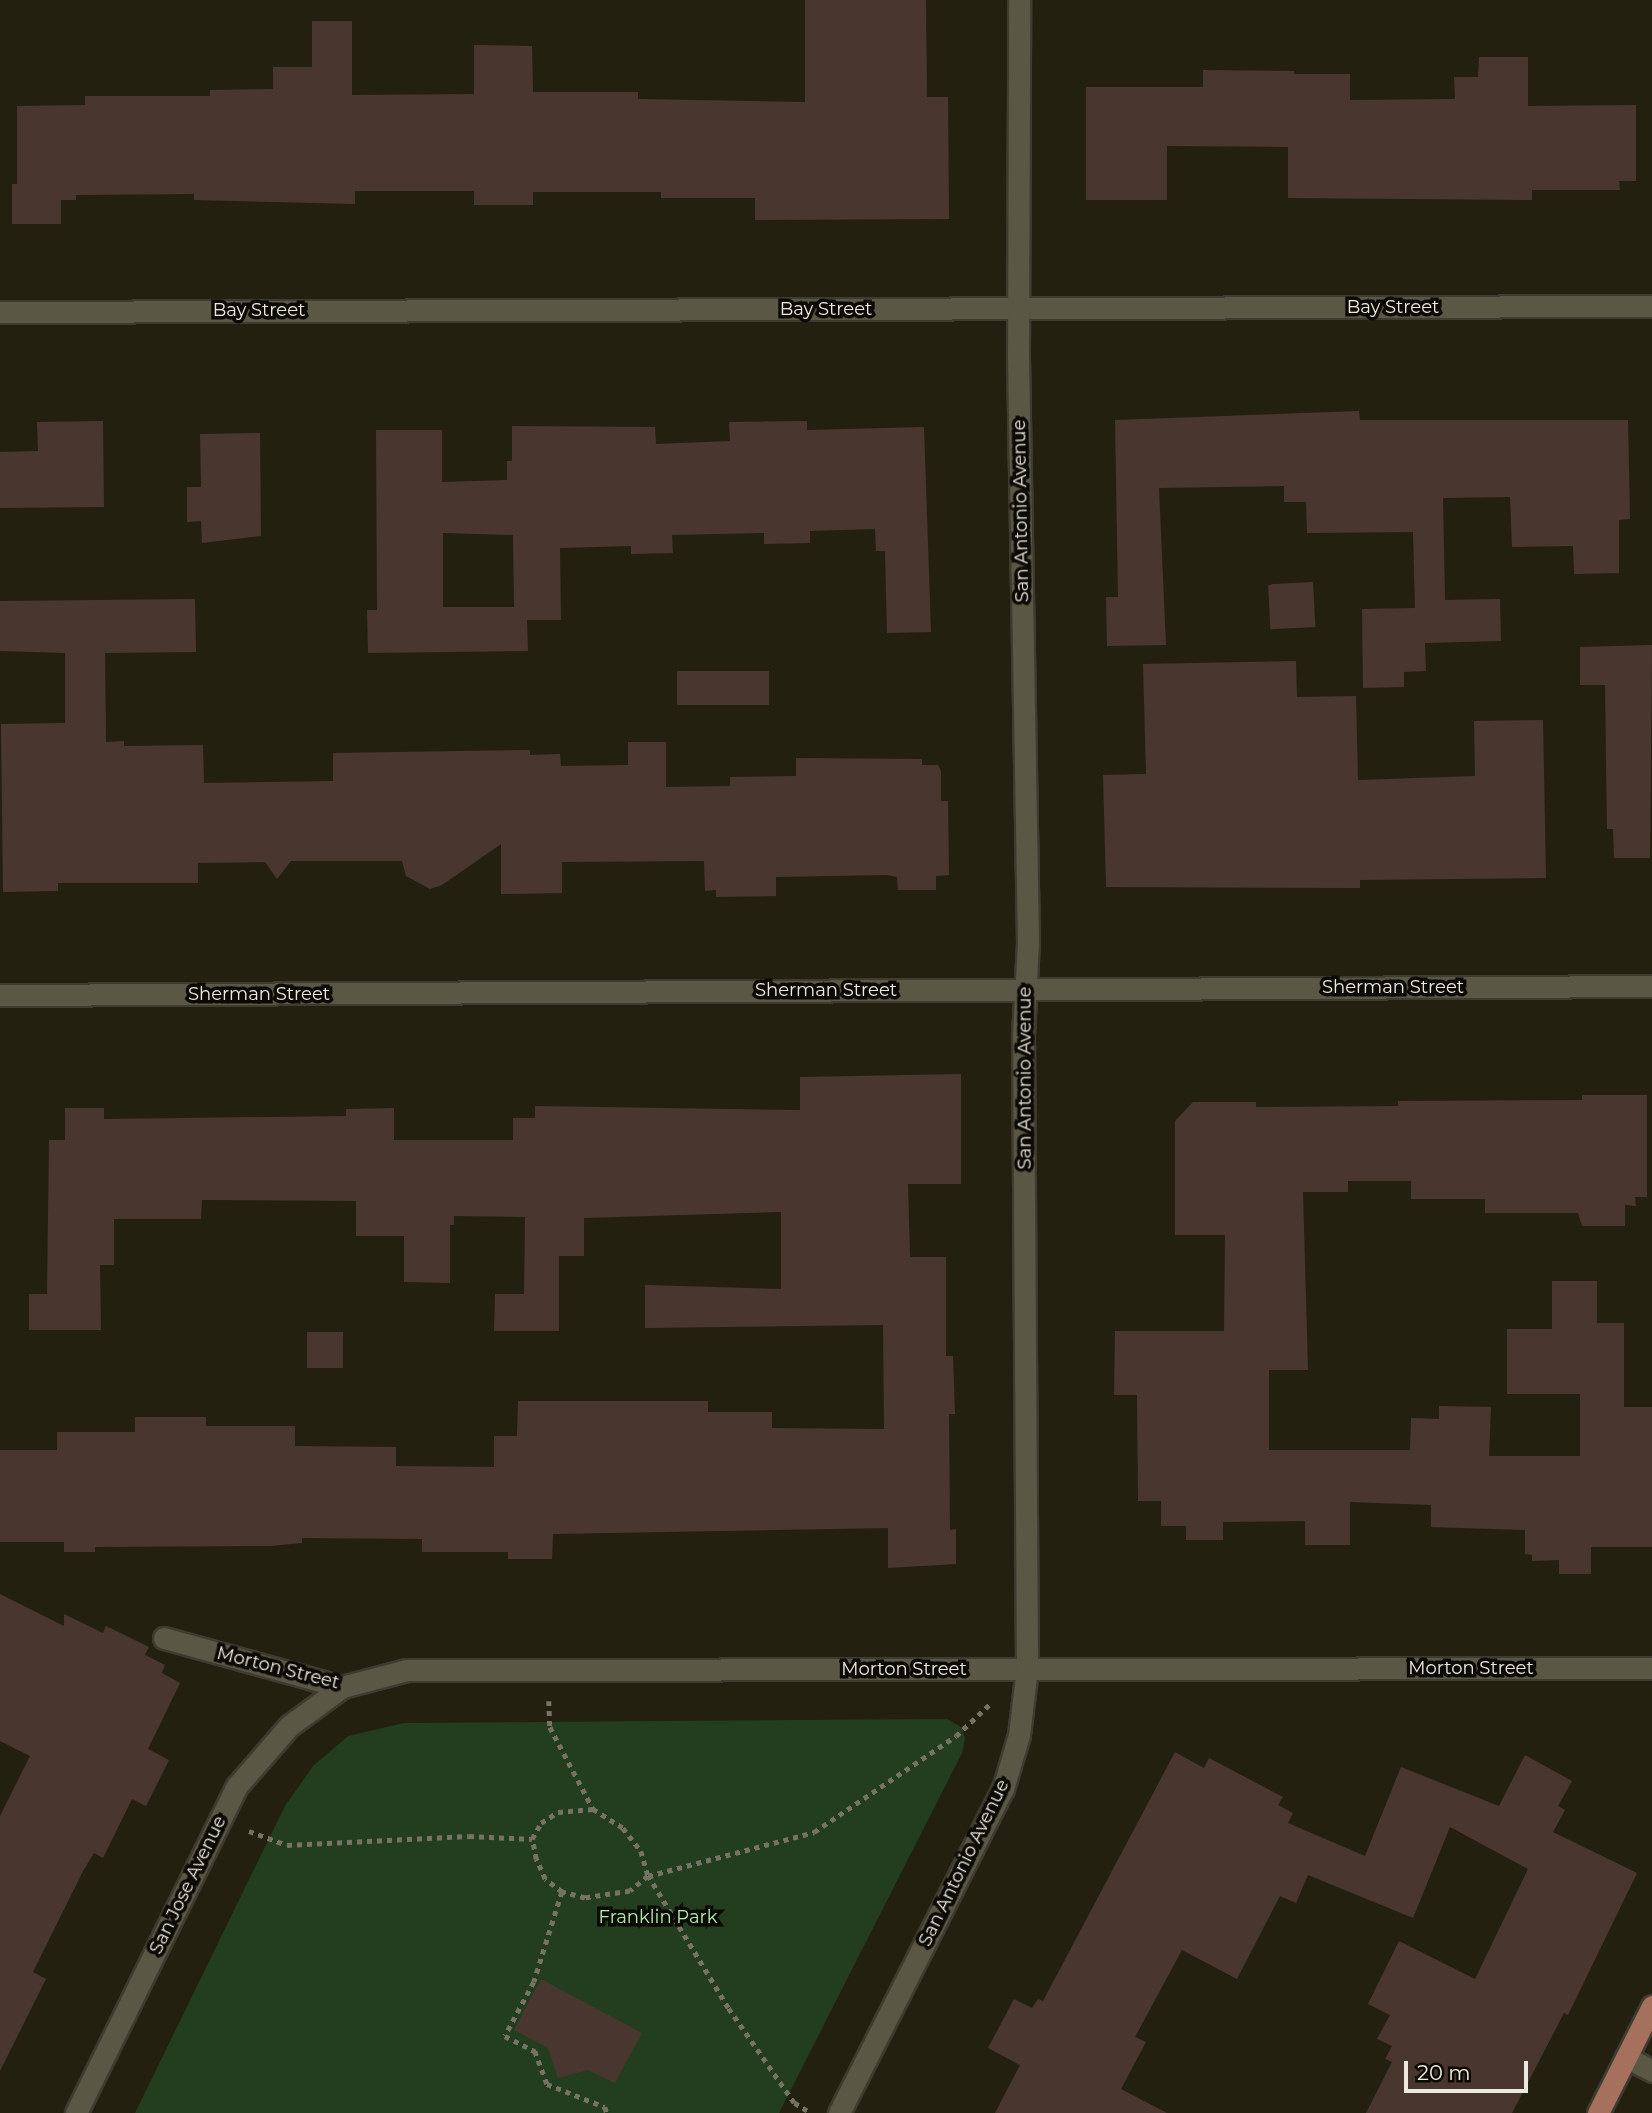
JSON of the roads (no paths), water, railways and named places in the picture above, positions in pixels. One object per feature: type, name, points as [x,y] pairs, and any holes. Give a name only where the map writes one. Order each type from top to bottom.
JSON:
[{"type":"main road","points":[[1598,2113],[1652,2007]]},
{"type":"street","name":"San Antonio Avenue","points":[[839,2113],[1003,1789],[1019,1735],[1027,1668],[1025,989],[1018,309],[1019,0]]},
{"type":"street","name":"Bay Street","points":[[0,312],[1652,306]]},
{"type":"street","name":"Sherman Street","points":[[0,995],[1652,986]]},
{"type":"street","name":"Morton Street","points":[[164,1638],[342,1688],[407,1670],[1652,1668]]},
{"type":"street","name":"San Jose Avenue","points":[[76,2113],[237,1786],[289,1727],[342,1688]]},
{"type":"street","points":[[1626,2057],[1652,2070]]},
{"type":"park label","name":"Franklin Park","points":[[658,1917]]}]
